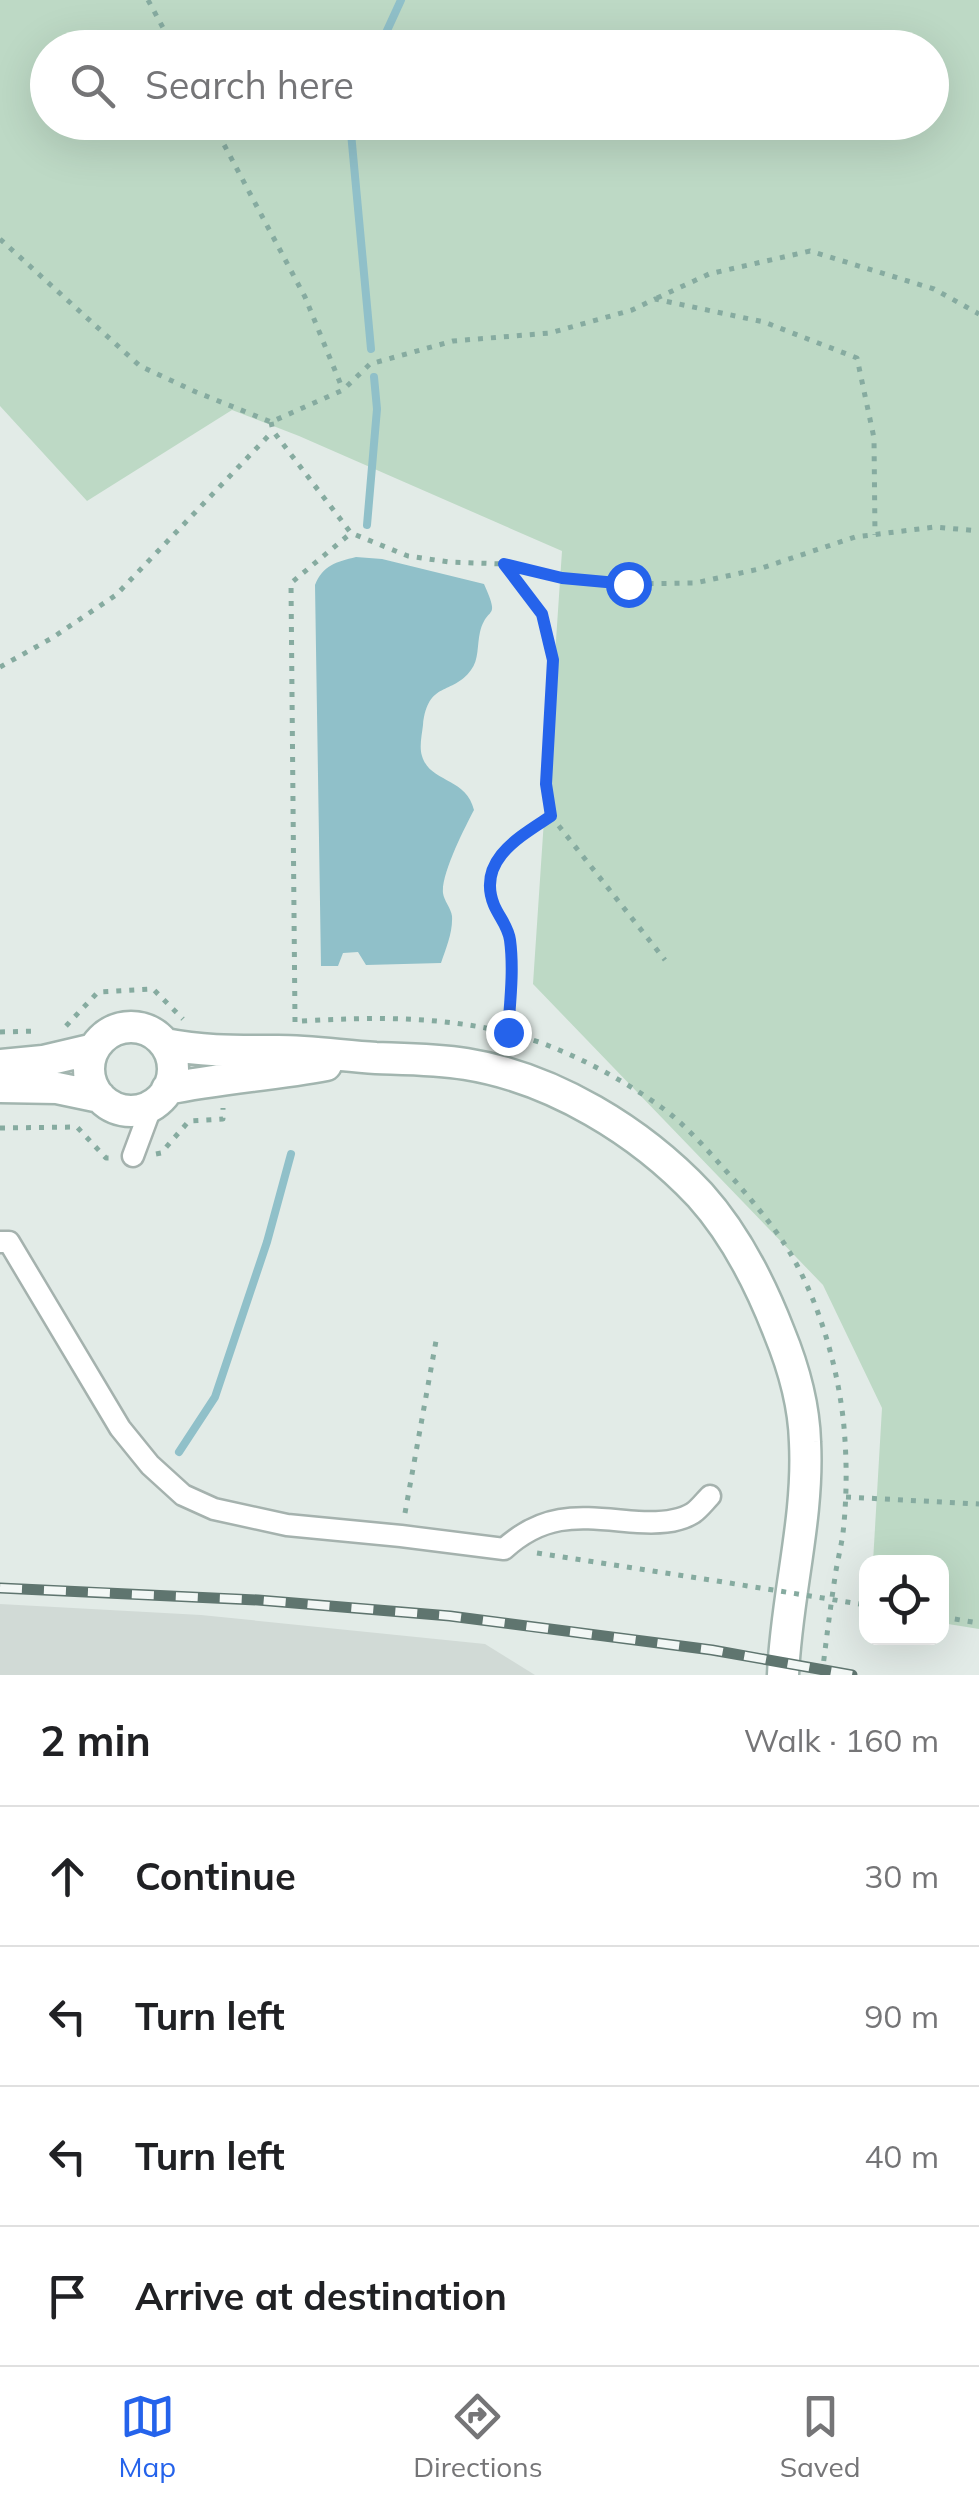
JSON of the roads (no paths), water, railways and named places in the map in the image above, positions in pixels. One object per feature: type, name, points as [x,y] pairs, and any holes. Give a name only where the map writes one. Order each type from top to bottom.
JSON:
[{"type":"street","points":[[374,1058],[194,1083],[136,1110],[112,1106],[100,1097],[89,1071],[94,1049],[110,1032],[125,1027],[148,1030],[165,1044],[210,1052],[422,1058],[471,1065],[554,1091],[640,1141],[699,1195],[726,1228],[770,1306],[789,1357],[806,1440],[804,1492],[783,1675]]},
{"type":"street","points":[[133,1156],[172,1066],[165,1044]]},
{"type":"street","points":[[0,1065],[43,1061],[94,1049]]},
{"type":"street","points":[[0,1087],[57,1088],[100,1097]]},
{"type":"street","points":[[0,1242],[9,1242],[120,1428],[150,1465],[183,1494],[214,1509],[288,1525],[504,1549],[521,1534],[552,1520],[674,1520],[693,1513],[710,1496]]},
{"type":"water","points":[[356,557],[382,559],[484,584],[492,604],[480,632],[474,666],[464,678],[435,695],[423,725],[421,749],[426,765],[464,791],[474,810],[443,885],[452,922],[441,963],[366,965],[358,952],[343,953],[338,966],[321,966],[315,585],[331,565]]},
{"type":"waterway","points":[[387,30],[401,0]]},
{"type":"waterway","points":[[352,140],[371,349]]},
{"type":"waterway","points":[[367,525],[377,409],[374,377]]},
{"type":"waterway","points":[[179,1452],[215,1397],[267,1242],[291,1154]]},
{"type":"railway","points":[[0,1588],[258,1600],[450,1616],[712,1650],[852,1675]]}]
